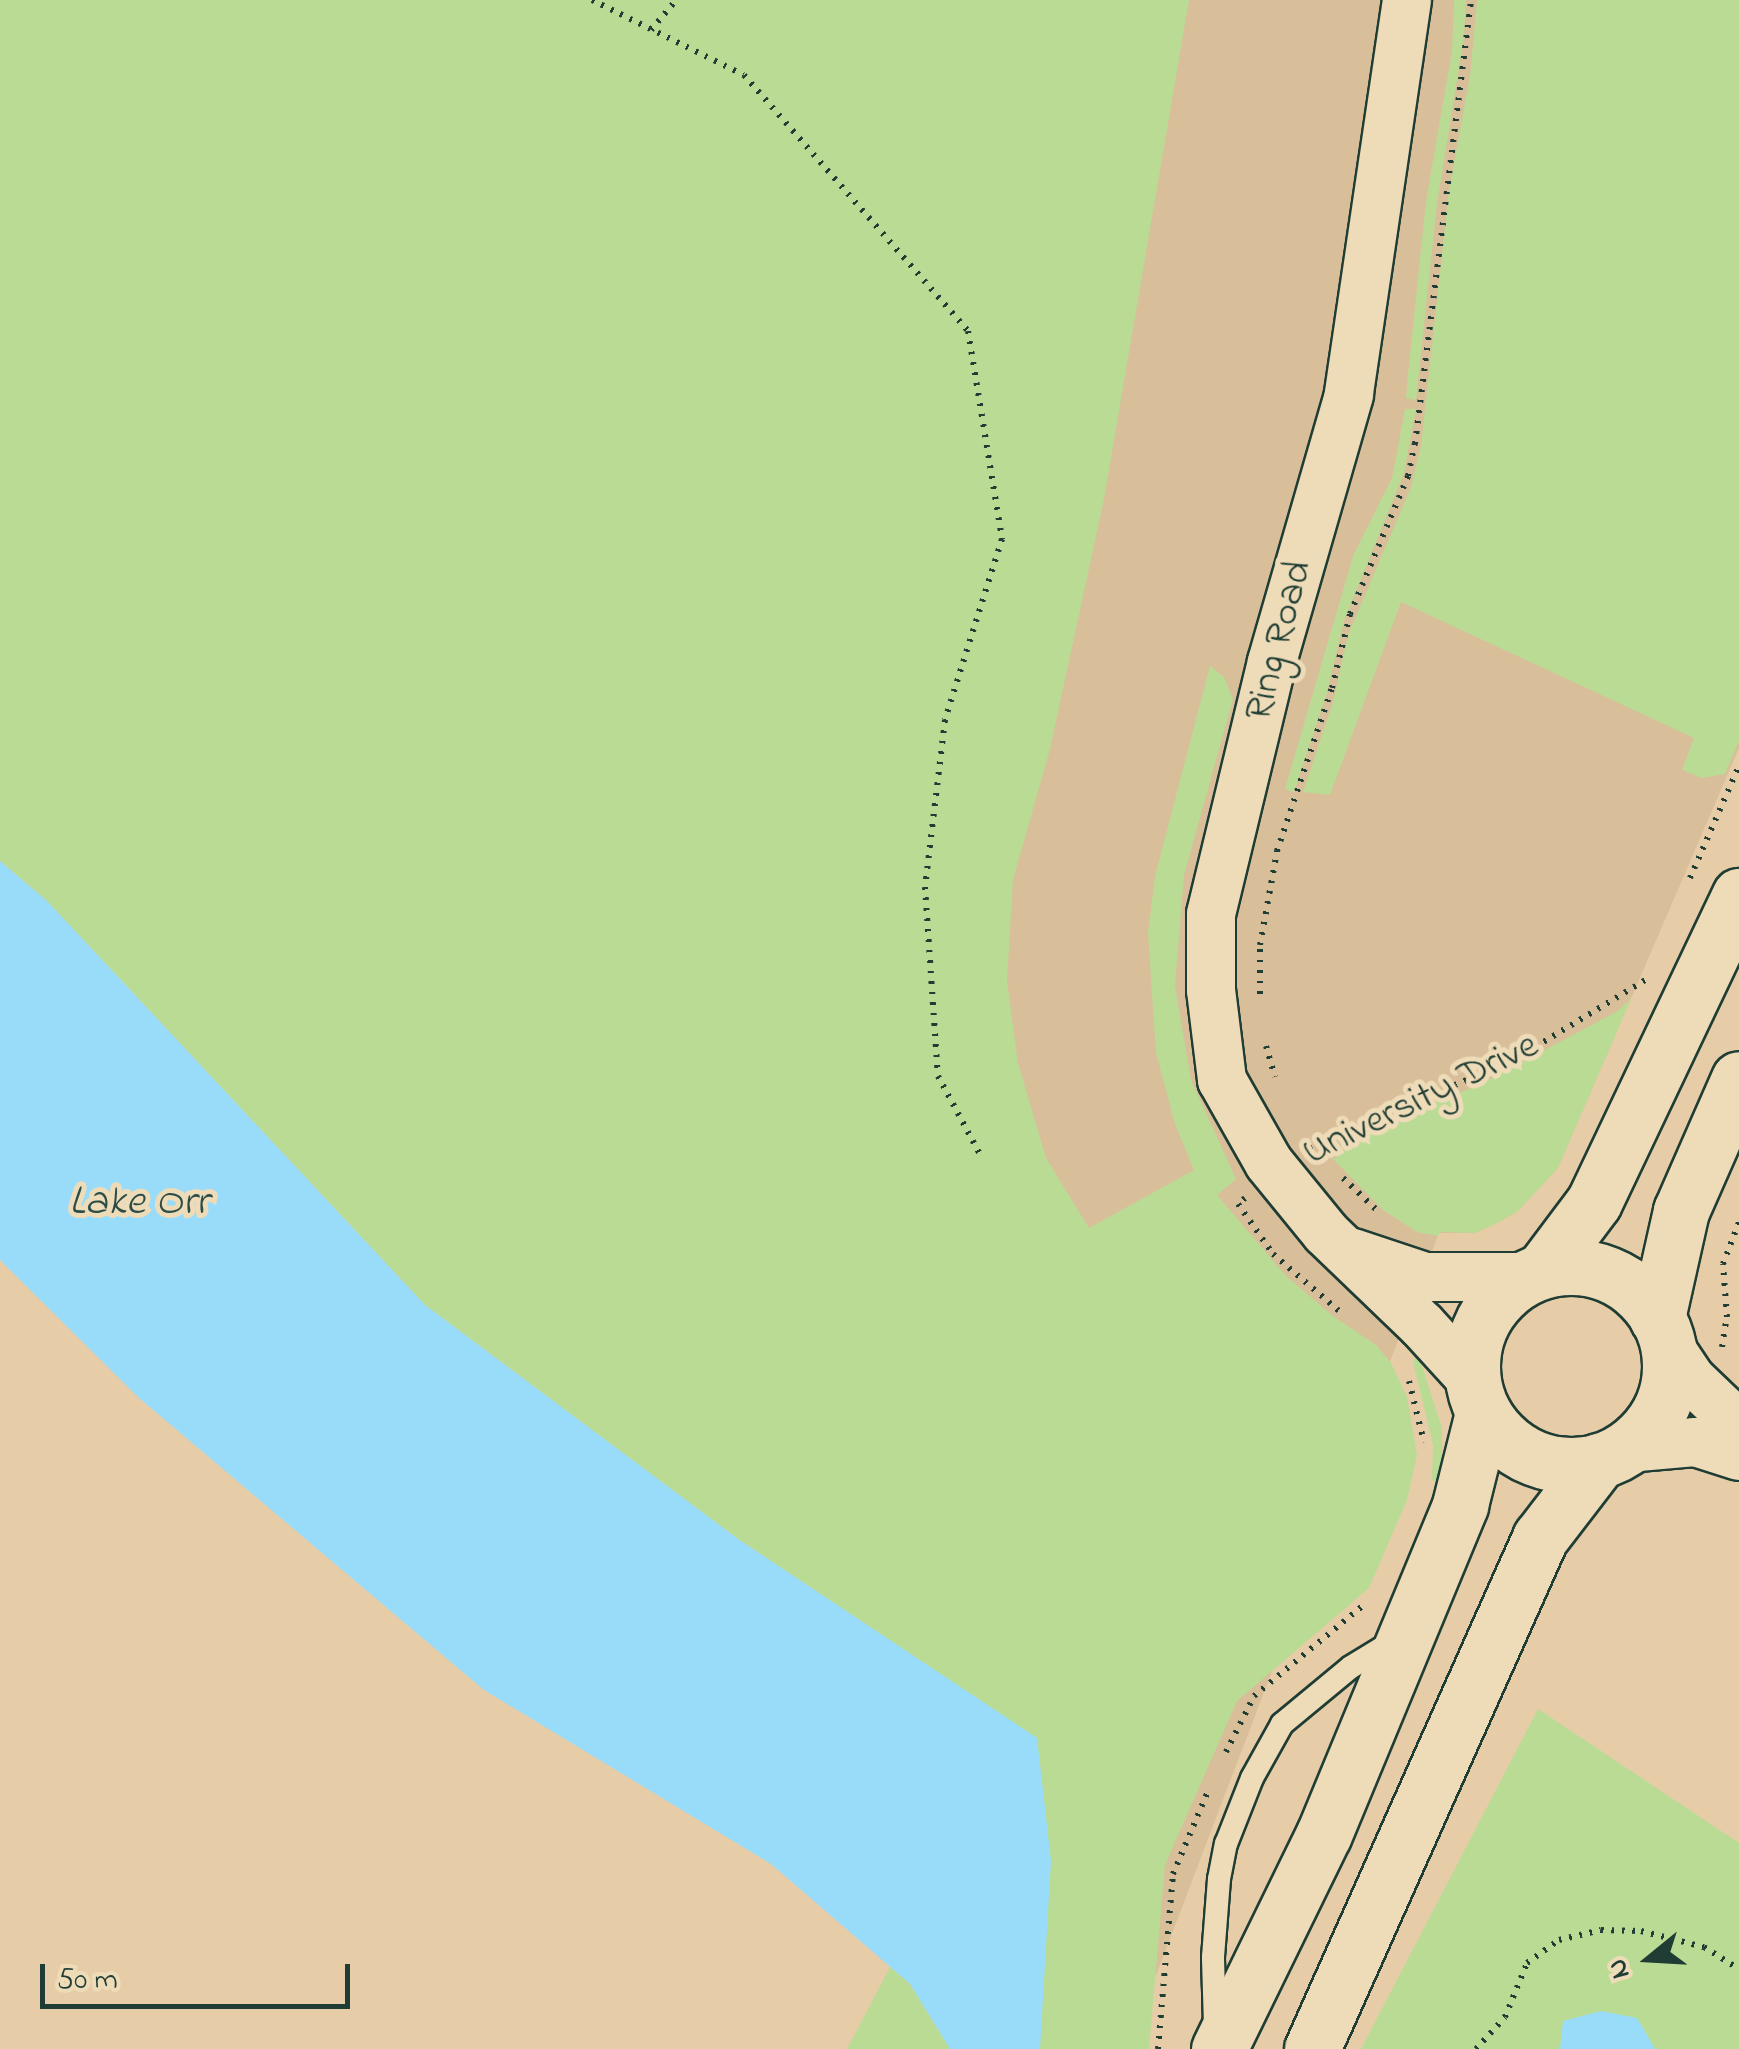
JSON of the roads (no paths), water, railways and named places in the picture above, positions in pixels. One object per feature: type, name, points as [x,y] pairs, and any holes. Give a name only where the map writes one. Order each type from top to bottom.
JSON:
[{"type":"street","name":"Ring Road","points":[[1407,0],[1349,395],[1272,662],[1212,914],[1212,990],[1222,1080],[1295,1159],[1341,1248],[1422,1325],[1478,1397]]},
{"type":"street","points":[[1218,2049],[1324,1834],[1388,1617],[1460,1505],[1478,1397],[1473,1350],[1482,1320],[1500,1295],[1534,1273],[1594,1202],[1739,896]]},
{"type":"street","points":[[1312,2049],[1540,1538],[1613,1455],[1645,1432],[1667,1390],[1662,1331],[1681,1211],[1739,1079]]},
{"type":"street","points":[[1341,1248],[1425,1277],[1584,1267],[1613,1276],[1638,1293],[1691,1379],[1739,1425]]},
{"type":"street","points":[[1478,1397],[1504,1439],[1532,1458],[1566,1466],[1695,1442],[1739,1456]]},
{"type":"lane","points":[[1218,2049],[1213,1957],[1226,1844],[1252,1778],[1282,1724],[1351,1667],[1388,1617]]},
{"type":"water","name":"Lake Orr","points":[[0,861],[47,901],[425,1305],[738,1539],[1037,1738],[1051,1861],[1040,2049],[950,2049],[910,1984],[771,1864],[484,1690],[139,1398],[0,1260]]},
{"type":"water","points":[[1601,2011],[1637,2018],[1655,2049],[1560,2049],[1563,2021]]}]
